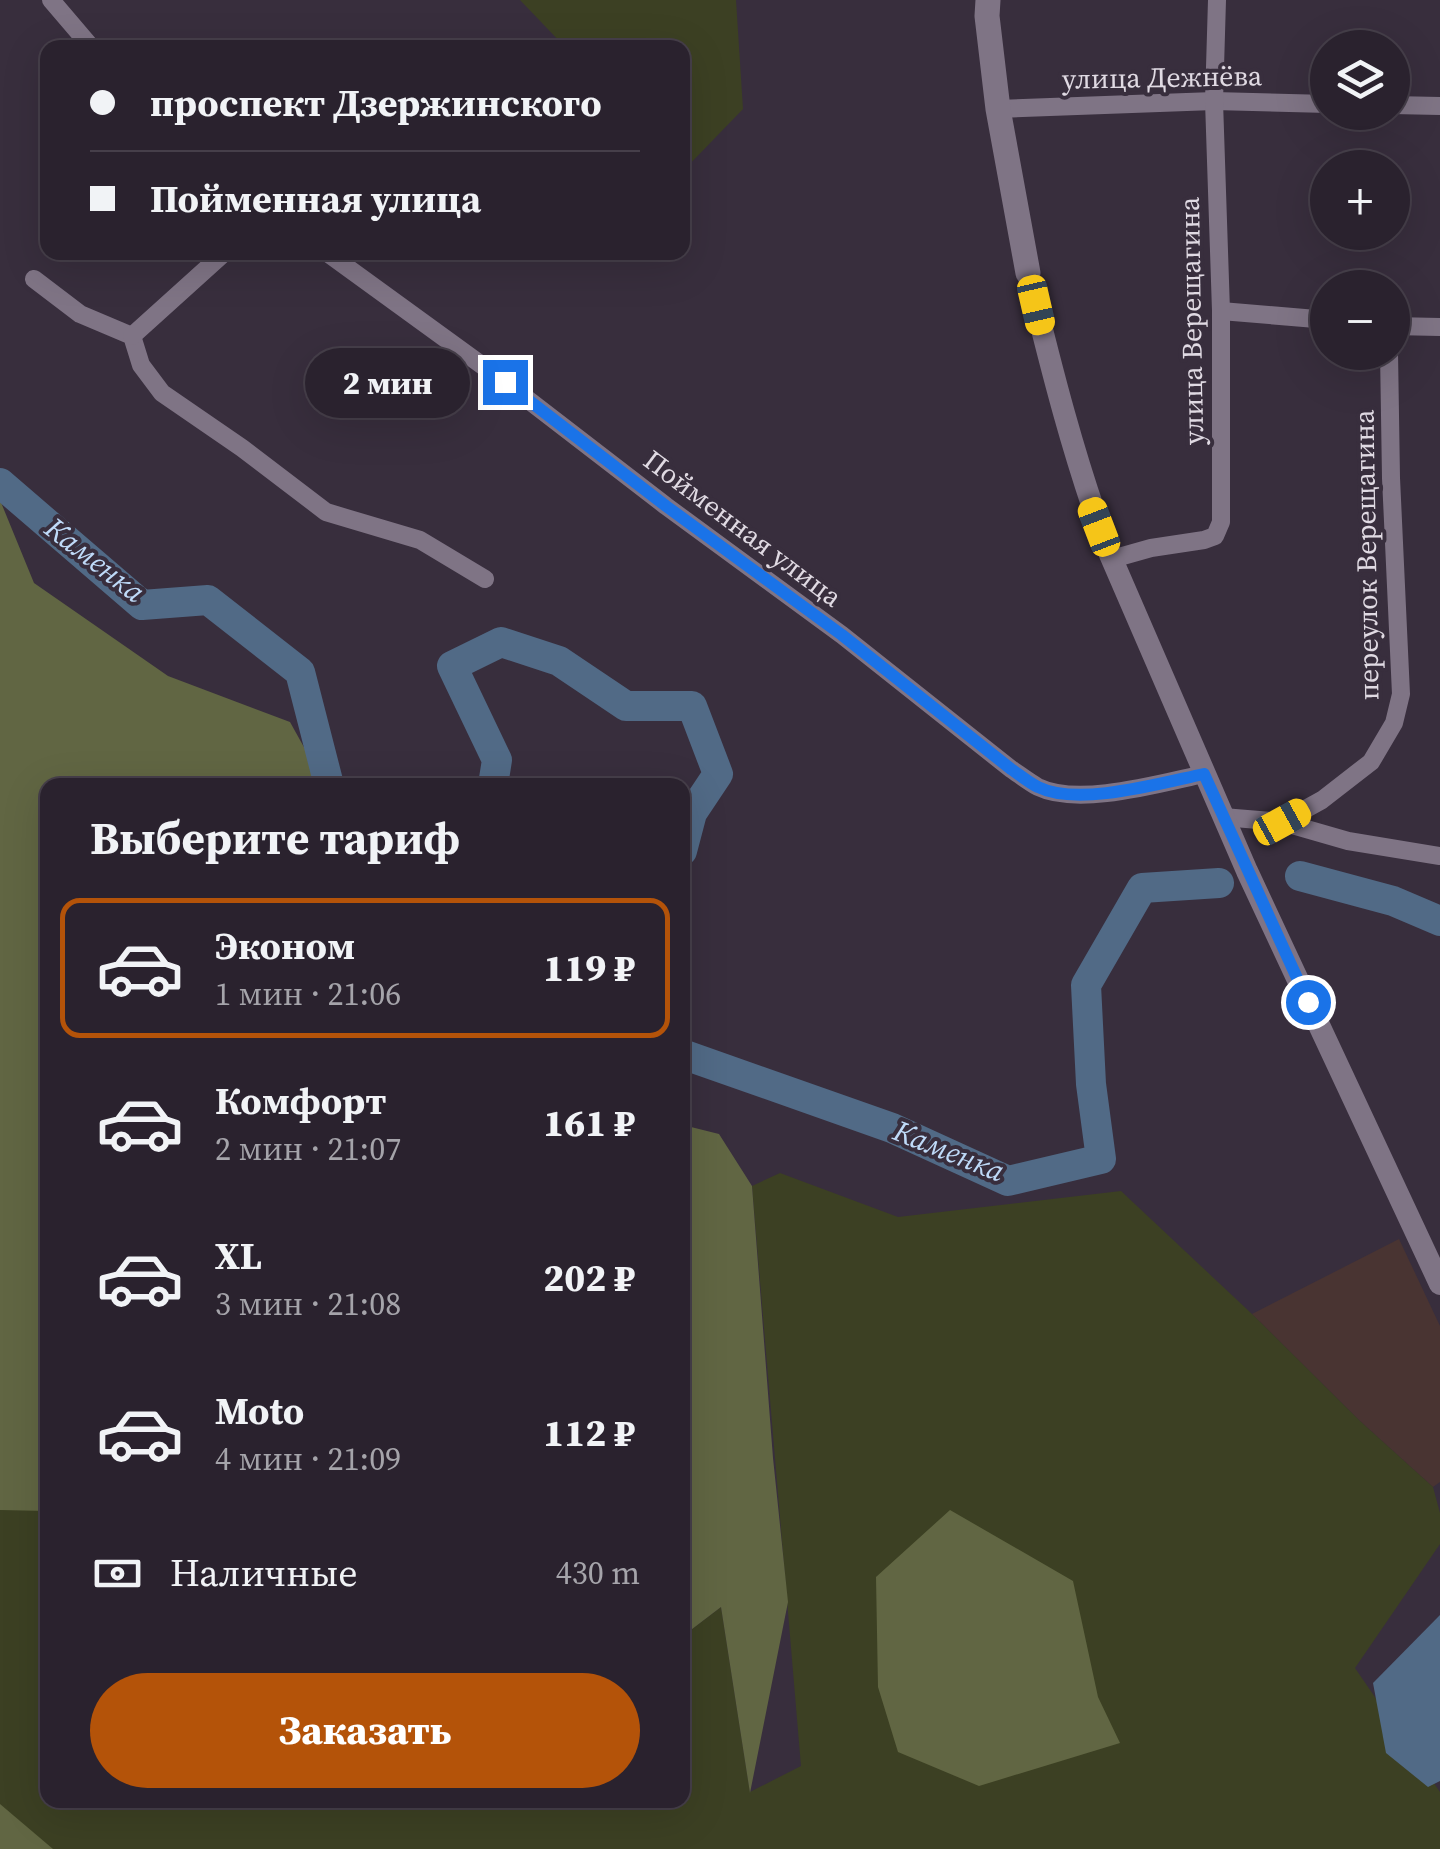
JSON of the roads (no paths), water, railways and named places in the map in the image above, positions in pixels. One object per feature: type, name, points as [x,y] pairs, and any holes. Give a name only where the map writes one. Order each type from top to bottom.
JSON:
[{"type":"main road","points":[[988,0],[998,109],[1028,273]]},
{"type":"street","points":[[50,0],[85,40]]},
{"type":"street","name":"улица Верещагина","points":[[1112,559],[1204,540],[1214,536],[1221,522],[1216,0]]},
{"type":"street","name":"улица Дежнёва","points":[[998,109],[1214,101],[1310,104]]},
{"type":"street","points":[[1410,105],[1440,106]]},
{"type":"street","points":[[132,336],[215,260]]},
{"type":"street","name":"Пойменная улица","points":[[337,260],[842,635],[1040,788],[1063,794],[1096,794],[1204,774]]},
{"type":"street","points":[[1028,273],[1059,402],[1112,559],[1223,817],[1440,1284]]},
{"type":"street","points":[[34,279],[80,314],[132,336],[141,365],[162,393],[326,512],[420,540],[485,579]]},
{"type":"street","points":[[1221,311],[1310,318]]},
{"type":"street","points":[[1410,326],[1440,326]]},
{"type":"street","name":"переулок Верещагина","points":[[1282,822],[1322,800],[1371,762],[1394,723],[1401,694],[1390,478],[1390,370]]},
{"type":"street","points":[[1223,817],[1282,822],[1348,840],[1440,856]]},
{"type":"water","points":[[1440,1615],[1440,1781],[1428,1787],[1386,1753],[1373,1683]]},
{"type":"waterway","name":"Каменка","points":[[0,483],[142,605],[208,600],[300,672],[327,778]]},
{"type":"waterway","name":"Каменка","points":[[494,778],[497,760],[452,666],[501,642],[559,661],[626,706],[692,706],[718,774],[690,821]]},
{"type":"waterway","name":"Каменка","points":[[1300,876],[1393,901],[1440,921]]},
{"type":"waterway","name":"Каменка","points":[[690,1057],[892,1128],[1008,1181],[1101,1159],[1091,1084],[1086,985],[1142,888],[1219,883]]}]
